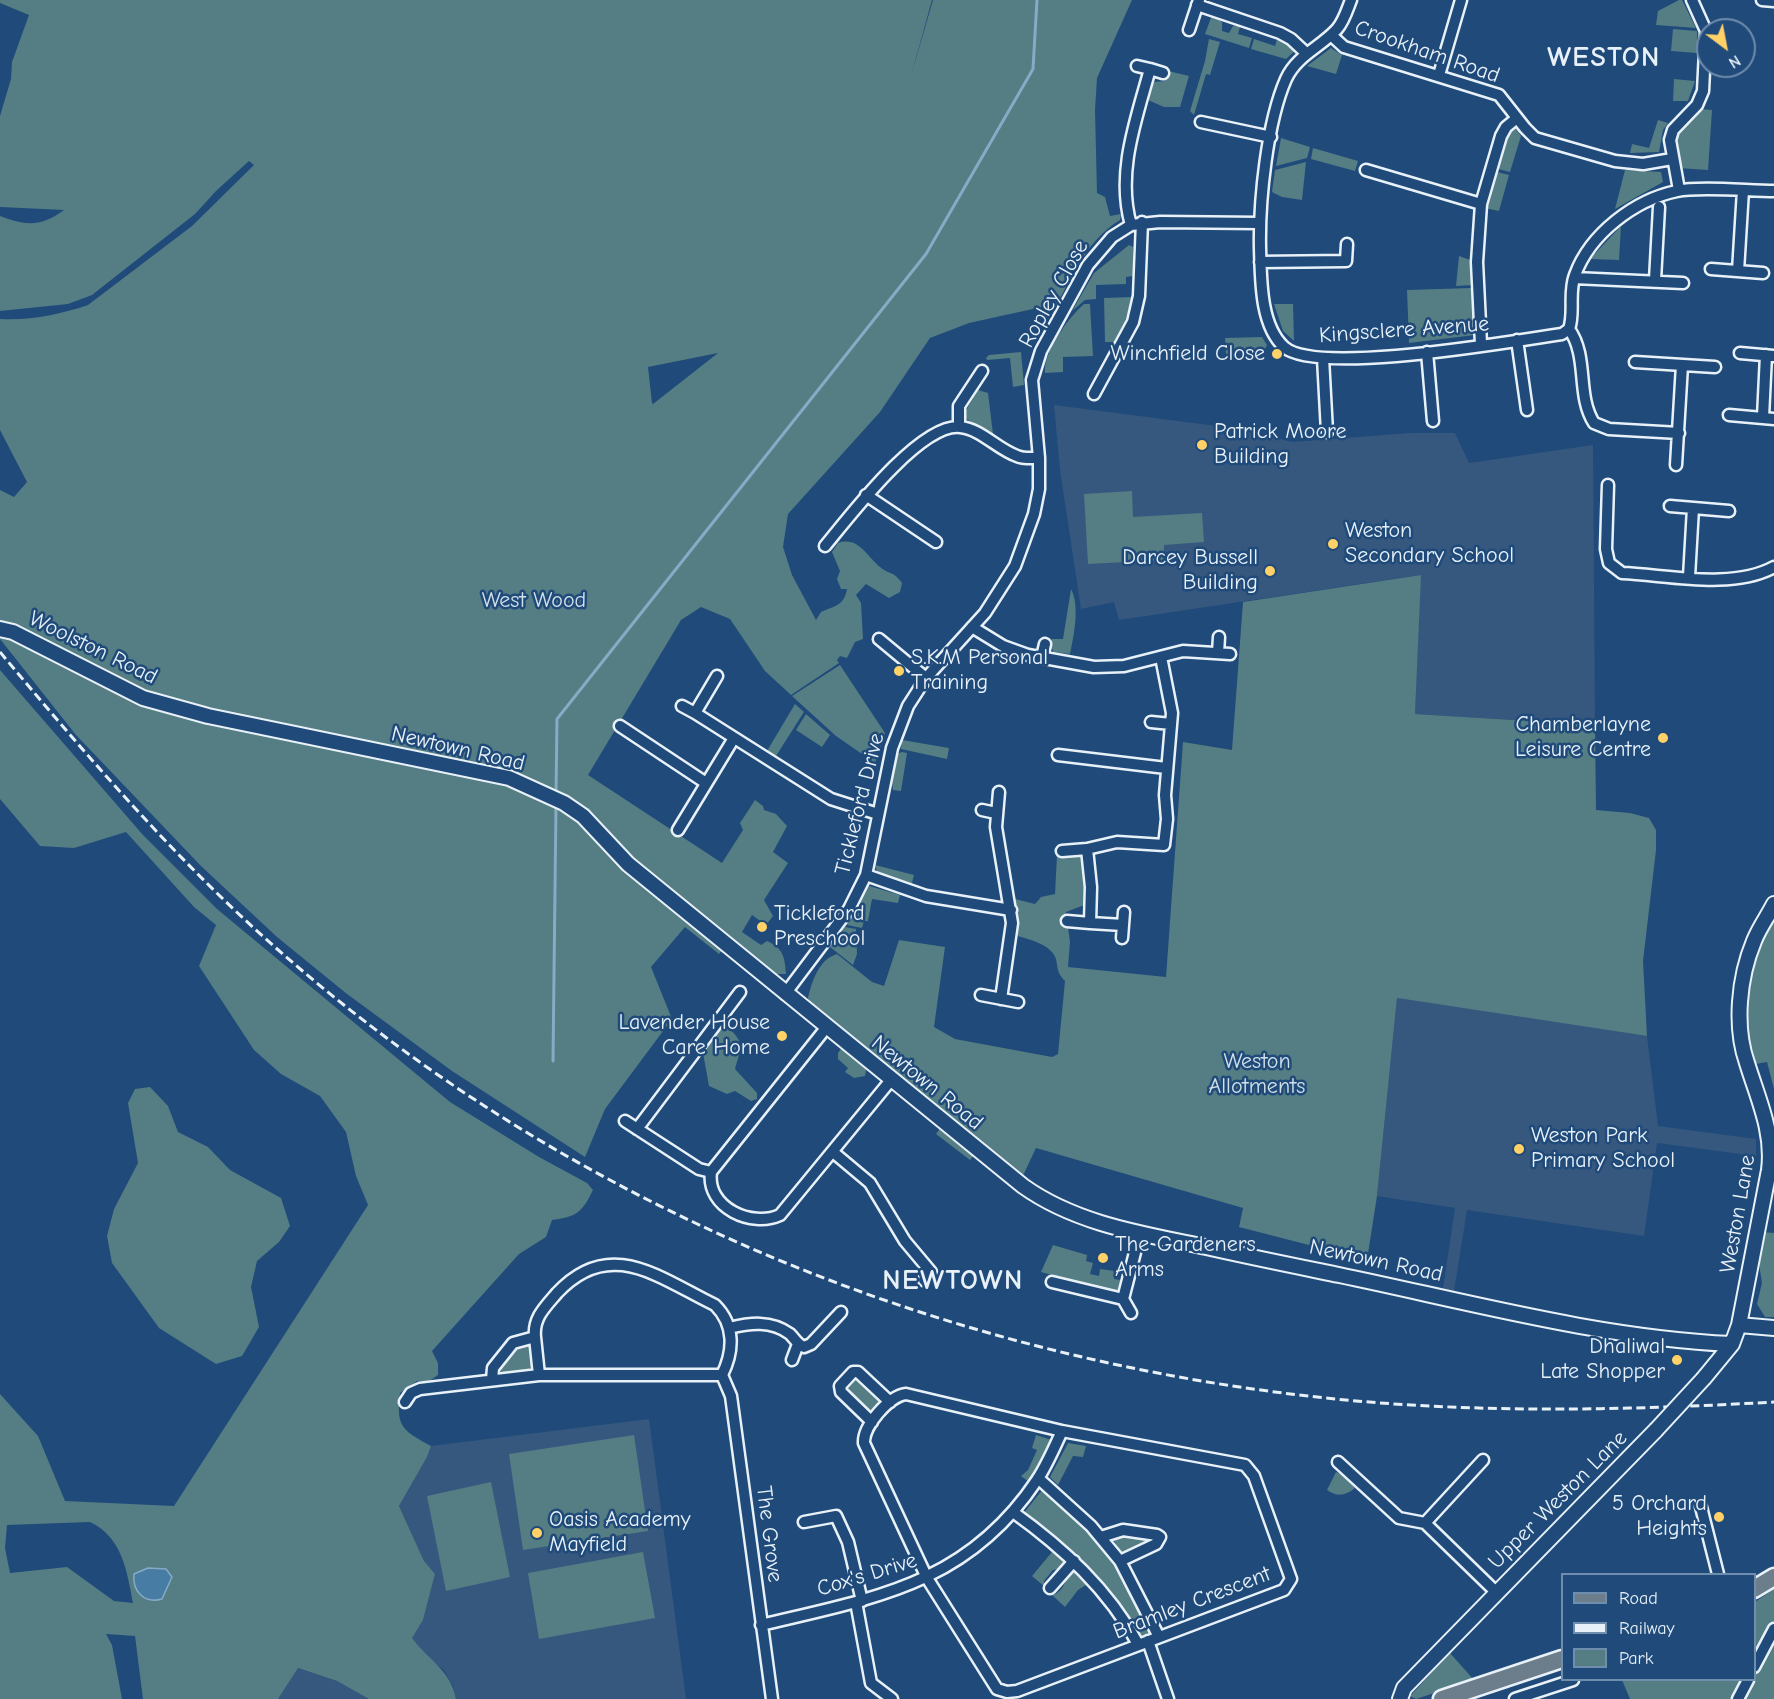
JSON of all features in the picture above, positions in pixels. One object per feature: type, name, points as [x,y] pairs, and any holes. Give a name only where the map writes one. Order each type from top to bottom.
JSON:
[{"type":"main road","points":[[1756,1588],[1774,1577]]},
{"type":"main road","points":[[1442,1699],[1561,1660]]},
{"type":"street","name":"Kingsclere Avenue","points":[[1351,0],[1339,27],[1295,63],[1286,80],[1271,137],[1259,223],[1260,262],[1268,319],[1279,341],[1286,349],[1301,356],[1323,358],[1427,352],[1562,334],[1569,329]]},
{"type":"street","points":[[1439,75],[1461,0]]},
{"type":"street","points":[[1679,190],[1670,140],[1673,130],[1697,105],[1703,91],[1706,31],[1693,2],[1706,0]]},
{"type":"street","points":[[1762,0],[1774,1]]},
{"type":"street","points":[[1189,30],[1198,3],[1280,33],[1306,53]]},
{"type":"street","name":"Crookham Road","points":[[1331,35],[1344,47],[1500,95],[1535,138],[1615,162],[1643,164],[1672,159]]},
{"type":"street","points":[[1137,66],[1163,73]]},
{"type":"street","points":[[1094,394],[1133,322],[1139,296],[1136,224],[1124,180],[1150,69]]},
{"type":"street","points":[[1481,345],[1477,270],[1481,204],[1501,136],[1506,127],[1517,118]]},
{"type":"street","points":[[1201,122],[1271,137]]},
{"type":"street","points":[[1366,170],[1481,204]]},
{"type":"street","points":[[1679,433],[1609,429],[1594,423],[1586,405],[1580,352],[1576,339],[1569,329],[1572,320],[1570,306],[1574,278],[1587,248],[1619,219],[1650,200],[1679,190],[1774,191]]},
{"type":"street","points":[[1738,271],[1743,190]]},
{"type":"street","points":[[1655,280],[1659,207]]},
{"type":"street","points":[[1136,224],[1259,223]]},
{"type":"street","name":"Ropley Close","points":[[1032,380],[1041,351],[1088,265],[1112,237],[1136,224]]},
{"type":"street","points":[[1260,262],[1346,261],[1347,244]]},
{"type":"street","points":[[1711,269],[1763,273]]},
{"type":"street","points":[[1574,278],[1683,283]]},
{"type":"street","points":[[1517,340],[1527,410]]},
{"type":"street","points":[[1427,352],[1432,421]]},
{"type":"street","points":[[1740,353],[1770,356],[1763,417]]},
{"type":"street","points":[[1323,358],[1327,432]]},
{"type":"street","points":[[1635,362],[1714,367]]},
{"type":"street","points":[[1676,465],[1682,365]]},
{"type":"street","points":[[959,426],[959,406],[982,371]]},
{"type":"street","name":"Tickleford Drive","points":[[785,994],[849,909],[866,875],[896,738],[908,706],[926,678],[985,613],[1015,566],[1034,514],[1039,489],[1040,458],[1032,380]]},
{"type":"street","points":[[1729,415],[1774,419]]},
{"type":"street","points":[[825,546],[866,495],[926,437],[959,426],[979,434],[1019,457],[1040,458]]},
{"type":"street","points":[[1608,485],[1606,549],[1609,563],[1622,573],[1733,580],[1752,576],[1774,567]]},
{"type":"street","points":[[866,495],[936,542]]},
{"type":"street","points":[[1670,506],[1729,511]]},
{"type":"street","points":[[1689,577],[1694,508]]},
{"type":"street","points":[[972,627],[1003,646],[1070,663],[1108,668],[1183,651],[1230,654]]},
{"type":"street","name":"Woolston Road","points":[[0,629],[13,632],[143,698],[167,705]]},
{"type":"street","points":[[1218,653],[1219,637]]},
{"type":"street","points":[[879,639],[926,678]]},
{"type":"street","points":[[1042,657],[1045,644]]},
{"type":"street","points":[[1062,851],[1087,849],[1118,842],[1164,845],[1166,768],[1172,703],[1161,657]]},
{"type":"street","points":[[695,713],[717,676]]},
{"type":"street","name":"Newtown Road","points":[[167,705],[208,716],[509,778],[564,803],[583,816],[628,864],[1019,1184],[1044,1201],[1076,1216],[1140,1233],[1581,1324],[1672,1340],[1732,1344]]},
{"type":"street","points":[[682,706],[831,799],[878,814]]},
{"type":"street","points":[[1151,722],[1171,724]]},
{"type":"street","points":[[620,726],[706,783]]},
{"type":"street","points":[[678,830],[734,738]]},
{"type":"street","points":[[1058,755],[1166,768]]},
{"type":"street","points":[[999,792],[996,813],[998,842],[1011,910],[1011,935],[1001,999]]},
{"type":"street","points":[[982,810],[996,813]]},
{"type":"street","points":[[1087,849],[1091,887],[1090,923]]},
{"type":"street","points":[[866,875],[926,896],[1011,910]]},
{"type":"street","name":"Weston Lane","points":[[1739,1324],[1771,1150],[1765,1115],[1741,1042],[1741,999],[1754,940],[1774,904]]},
{"type":"street","points":[[1122,938],[1124,912]]},
{"type":"street","points":[[1067,921],[1123,924]]},
{"type":"street","points":[[637,1129],[740,992]]},
{"type":"street","points":[[981,995],[1018,1002]]},
{"type":"street","points":[[826,1028],[711,1172],[712,1190],[722,1205],[759,1221],[770,1220],[780,1215],[891,1080]]},
{"type":"street","points":[[625,1121],[699,1169],[711,1172]]},
{"type":"street","points":[[833,1152],[857,1170],[877,1191],[905,1241],[932,1272],[924,1280]]},
{"type":"street","points":[[1131,1313],[1123,1299],[1140,1233]]},
{"type":"street","points":[[405,1402],[411,1393],[420,1389],[538,1375],[722,1375],[731,1354],[727,1319],[715,1305],[640,1268],[612,1263],[587,1269],[567,1283],[537,1318],[535,1337],[538,1375]]},
{"type":"street","points":[[1052,1282],[1123,1299]]},
{"type":"street","points":[[729,1328],[759,1323],[771,1325],[788,1333],[804,1347],[811,1344],[841,1312]]},
{"type":"street","points":[[1739,1324],[1774,1328]]},
{"type":"street","name":"Upper Weston Lane","points":[[1400,1699],[1404,1688],[1704,1378],[1732,1344],[1739,1324]]},
{"type":"street","points":[[492,1380],[493,1368],[513,1343],[535,1337]]},
{"type":"street","points":[[792,1360],[798,1344]]},
{"type":"street","points":[[853,1372],[858,1372],[890,1402],[872,1422],[841,1392],[840,1386],[853,1372]]},
{"type":"street","name":"The Grove","points":[[722,1375],[731,1396],[760,1625],[772,1699]]},
{"type":"street","name":"Bramley Crescent","points":[[872,1422],[864,1435],[864,1443],[927,1578],[997,1689],[1006,1692],[1017,1690],[1284,1590],[1290,1583],[1291,1579],[1252,1472],[1241,1464],[1062,1431],[906,1394],[890,1402]]},
{"type":"street","name":"Cox's Drive","points":[[760,1625],[859,1601],[927,1578],[971,1550],[1013,1512],[1038,1479],[1062,1431]]},
{"type":"street","points":[[1425,1523],[1483,1460]]},
{"type":"street","points":[[1338,1462],[1399,1518],[1425,1523],[1496,1592]]},
{"type":"street","points":[[1038,1479],[1101,1537],[1120,1562],[1168,1699]]},
{"type":"street","points":[[1701,1507],[1718,1573]]},
{"type":"street","points":[[1013,1512],[1074,1561],[1116,1608],[1149,1640]]},
{"type":"street","points":[[804,1522],[836,1516],[848,1542],[871,1683],[892,1699]]},
{"type":"street","points":[[1101,1537],[1124,1530],[1157,1534],[1160,1537],[1156,1544],[1120,1562]]},
{"type":"street","points":[[1050,1588],[1074,1561]]},
{"type":"street","points":[[1756,1664],[1774,1629]]},
{"type":"street","points":[[1515,1699],[1570,1681]]},
{"type":"street","points":[[1738,1699],[1747,1681]]},
{"type":"shaded area","name":"Weston Secondary School","points":[[1054,405],[1232,428],[1293,442],[1410,433],[1455,433],[1469,463],[1593,445],[1595,725],[1415,714],[1420,575],[1119,620],[1114,602],[1081,609],[1060,470]]},
{"type":"shaded area","name":"Weston Park Primary School","points":[[1397,998],[1647,1036],[1658,1126],[1756,1139],[1756,1156],[1657,1143],[1644,1236],[1467,1210],[1454,1291],[1443,1289],[1455,1208],[1377,1196]]},
{"type":"shaded area","name":"Oasis Academy Mayfield","points":[[649,1419],[686,1699],[456,1699],[453,1686],[444,1670],[424,1655],[411,1637],[423,1620],[435,1574],[424,1561],[399,1506],[431,1446]]},
{"type":"shaded area","points":[[148,1568],[166,1569],[172,1577],[162,1599],[150,1600],[137,1591],[134,1574]]},
{"type":"shaded area","points":[[297,1668],[337,1681],[369,1699],[278,1699]]},
{"type":"green space","name":"West Wood","points":[[0,0],[932,0],[911,76],[933,0],[1132,0],[1097,78],[1095,110],[1097,193],[1105,197],[1110,216],[1121,214],[1120,220],[1098,238],[1089,249],[1053,312],[1042,307],[969,323],[930,338],[880,412],[788,514],[783,547],[792,575],[816,620],[821,612],[838,605],[846,595],[847,589],[841,589],[837,579],[840,571],[832,552],[838,543],[852,542],[857,545],[880,567],[899,579],[902,583],[900,592],[889,598],[866,584],[856,595],[861,603],[863,639],[855,642],[847,658],[840,656],[837,660],[839,663],[791,695],[765,671],[730,619],[701,607],[681,620],[588,775],[722,863],[743,830],[740,823],[755,800],[763,806],[764,810],[776,814],[787,826],[773,852],[788,863],[764,900],[773,916],[766,925],[752,915],[742,932],[761,945],[767,941],[777,947],[784,958],[786,974],[772,974],[726,945],[719,954],[685,927],[651,967],[672,1019],[605,1109],[585,1157],[452,1071],[347,994],[277,937],[201,866],[76,735],[0,639],[0,490],[14,497],[27,482],[0,430],[0,319],[45,316],[88,305],[192,226],[254,165],[249,161],[195,214],[92,295],[68,304],[0,311],[0,216],[18,222],[33,223],[48,220],[64,210],[0,207],[0,116],[11,79],[12,62],[29,15],[0,3]],"holes":[[[718,353],[653,404],[648,367]]]},
{"type":"green space","points":[[1682,0],[1696,28],[1656,25],[1658,11]]},
{"type":"green space","points":[[1212,15],[1222,22],[1222,31],[1229,33],[1233,26],[1241,24],[1238,34],[1252,38],[1249,48],[1205,34]]},
{"type":"green space","points":[[1673,29],[1696,31],[1696,53],[1671,51]]},
{"type":"green space","points":[[1278,36],[1296,50],[1286,59],[1251,49],[1254,39],[1275,46]]},
{"type":"green space","points":[[1209,39],[1220,42],[1210,75],[1206,74],[1194,115],[1190,111]]},
{"type":"green space","points":[[1331,48],[1342,55],[1336,74],[1307,66]]},
{"type":"green space","points":[[1168,71],[1189,76],[1180,107],[1164,107],[1148,100],[1154,82],[1165,81]]},
{"type":"green space","points":[[1674,79],[1695,81],[1688,101],[1673,101]]},
{"type":"green space","points":[[1699,109],[1712,110],[1708,170],[1678,168],[1674,135]]},
{"type":"green space","points":[[1658,120],[1668,123],[1663,130],[1659,152],[1630,153],[1632,144],[1649,148]]},
{"type":"green space","points":[[1514,127],[1521,136],[1510,172],[1494,168],[1507,132]]},
{"type":"green space","points":[[1281,138],[1310,147],[1307,158],[1276,166]]},
{"type":"green space","points":[[1313,148],[1358,161],[1355,171],[1311,159]]},
{"type":"green space","points":[[1306,162],[1302,200],[1282,197],[1272,192],[1275,170]]},
{"type":"green space","points":[[1625,170],[1661,172],[1663,182],[1615,209]]},
{"type":"green space","points":[[1493,171],[1509,175],[1499,211],[1485,208]]},
{"type":"green space","points":[[1621,226],[1619,260],[1590,259]]},
{"type":"green space","points":[[1129,245],[1133,247],[1133,276],[1126,277],[1126,284],[1096,285],[1096,299],[1085,300],[1072,311],[1094,273]]},
{"type":"green space","points":[[1459,256],[1473,261],[1473,285],[1456,286]]},
{"type":"green space","points":[[1472,288],[1475,335],[1409,343],[1407,290]]},
{"type":"green space","points":[[1132,297],[1123,329],[1115,342],[1105,342],[1104,298]]},
{"type":"green space","points":[[1084,304],[1090,304],[1093,356],[1063,357],[1063,372],[1045,373],[1045,365],[1053,345],[1071,317]]},
{"type":"green space","points":[[1274,304],[1293,304],[1294,341],[1283,331]]},
{"type":"green space","points":[[1262,337],[1267,345],[1260,359],[1259,352],[1226,354],[1225,338]]},
{"type":"green space","points":[[1021,352],[1024,385],[1013,387],[1010,358],[987,360],[986,358],[989,355]]},
{"type":"green space","points":[[978,390],[988,393],[993,434],[966,419],[966,410]]},
{"type":"green space","points":[[1132,491],[1133,517],[1202,513],[1204,542],[1164,545],[1164,560],[1088,564],[1084,494]]},
{"type":"green space","name":"Weston Allotments","points":[[1421,575],[1415,714],[1595,725],[1596,810],[1630,813],[1649,818],[1656,830],[1656,850],[1643,961],[1647,1036],[1397,998],[1377,1196],[1367,1260],[1239,1227],[1243,1208],[1036,1148],[1019,1184],[977,1151],[970,1160],[936,1134],[944,1123],[868,1059],[865,1076],[854,1078],[845,1072],[848,1068],[838,1059],[838,1053],[846,1042],[812,1007],[808,998],[814,978],[825,961],[837,954],[872,982],[884,986],[899,940],[945,947],[934,1027],[955,1039],[1052,1057],[1058,1054],[1065,981],[1059,973],[1056,959],[1050,950],[1040,943],[1018,936],[1016,925],[1019,923],[1015,899],[1035,904],[1041,897],[1055,894],[1057,855],[1079,854],[1085,858],[1087,904],[1066,912],[1070,942],[1068,967],[1166,977],[1183,742],[1232,750],[1243,602]]},
{"type":"green space","points":[[1071,589],[1076,612],[1070,654],[1054,652],[1051,648],[1052,639],[1063,639]]},
{"type":"green space","points":[[840,665],[885,733],[875,763],[836,736],[792,696]]},
{"type":"green space","points":[[0,670],[143,835],[217,909],[450,1102],[539,1157],[587,1183],[593,1190],[582,1209],[573,1215],[552,1220],[546,1237],[519,1254],[432,1351],[438,1363],[438,1375],[428,1382],[417,1381],[400,1393],[399,1413],[403,1426],[413,1436],[431,1446],[399,1506],[424,1561],[435,1574],[423,1620],[412,1638],[444,1673],[456,1699],[369,1699],[337,1681],[298,1668],[278,1699],[143,1699],[135,1636],[106,1634],[112,1645],[122,1699],[0,1699],[0,1394],[38,1436],[65,1501],[174,1506],[368,1205],[356,1176],[346,1132],[320,1096],[281,1074],[254,1050],[199,966],[216,925],[194,907],[126,832],[74,848],[40,846],[0,799]],"holes":[[[90,1522],[109,1536],[121,1556],[133,1603],[114,1601],[67,1567],[10,1573],[5,1548],[7,1525]]]},
{"type":"green space","points":[[795,704],[804,712],[776,756],[767,751]]},
{"type":"green space","points":[[806,714],[830,735],[822,747],[796,730]]},
{"type":"green space","points":[[902,740],[949,748],[947,759],[901,749]]},
{"type":"green space","points":[[907,753],[901,791],[893,790],[891,775],[897,754]]},
{"type":"green space","points":[[875,865],[914,875],[912,883],[878,874]]},
{"type":"green space","points":[[869,886],[900,895],[898,903],[872,899],[868,921],[864,921],[862,928],[847,925]]},
{"type":"green space","points":[[1774,918],[1774,1089],[1767,1062],[1750,1065],[1745,997],[1756,948]]},
{"type":"green space","points":[[845,927],[856,929],[857,954],[853,965],[830,947]]},
{"type":"green space","points":[[727,1026],[737,1037],[740,1045],[735,1069],[757,1093],[757,1099],[751,1101],[735,1091],[727,1094],[709,1086],[703,1053],[718,1031]]},
{"type":"green space","points":[[150,1087],[168,1106],[178,1132],[208,1147],[230,1170],[281,1198],[290,1226],[279,1242],[257,1261],[251,1287],[259,1327],[242,1356],[216,1364],[159,1328],[112,1263],[107,1236],[114,1209],[138,1163],[128,1103],[135,1089]]},
{"type":"green space","points":[[1762,1232],[1774,1233],[1774,1317],[1765,1317],[1757,1304],[1762,1283],[1757,1251]]},
{"type":"green space","points":[[1053,1245],[1087,1255],[1086,1261],[1093,1263],[1090,1274],[1099,1276],[1100,1269],[1115,1271],[1114,1279],[1121,1280],[1117,1293],[1041,1272]]},
{"type":"green space","points":[[518,1343],[529,1343],[532,1348],[532,1366],[526,1372],[505,1375],[499,1369]]},
{"type":"green space","points":[[857,1378],[882,1401],[871,1414],[846,1390],[850,1380]]},
{"type":"green space","points":[[634,1435],[648,1531],[523,1550],[509,1454]]},
{"type":"green space","points":[[1036,1435],[1052,1440],[1029,1482],[1021,1476],[1028,1470],[1037,1450],[1032,1448]]},
{"type":"green space","points":[[1068,1443],[1086,1446],[1083,1457],[1073,1456],[1058,1485],[1050,1477]]},
{"type":"green space","points":[[1336,1472],[1347,1477],[1355,1488],[1341,1495],[1327,1490]]},
{"type":"green space","points":[[491,1482],[510,1577],[446,1591],[427,1496]]},
{"type":"green space","points":[[1043,1489],[1086,1527],[1120,1568],[1151,1629],[1151,1634],[1146,1638],[1137,1634],[1023,1514]]},
{"type":"green space","points":[[1120,1534],[1150,1541],[1122,1555],[1113,1539]]},
{"type":"green space","points":[[643,1552],[655,1618],[539,1639],[528,1573]]},
{"type":"green space","points":[[1052,1552],[1065,1563],[1061,1569],[1053,1570],[1044,1581],[1045,1587],[1032,1576]]},
{"type":"green space","points":[[1072,1570],[1086,1585],[1078,1590],[1065,1607],[1052,1595],[1060,1591]]},
{"type":"green space","points":[[1774,1589],[1774,1699],[1630,1699],[1622,1681],[1756,1681],[1756,1601]]},
{"type":"green space","points":[[1450,1653],[1474,1680],[1416,1699],[1410,1696]]},
{"type":"waterway","points":[[556,795],[557,719],[926,254],[1033,69],[1037,0]]},
{"type":"waterway","points":[[553,1061],[556,805]]},
{"type":"railway","points":[[0,652],[132,805],[202,878],[276,948],[386,1038],[503,1118],[626,1188],[753,1249],[885,1300],[1020,1342],[1158,1373],[1299,1395],[1417,1405],[1536,1409],[1774,1402]]},
{"type":"place","name":"Winchfield Close","points":[[1277,354]]},
{"type":"place","name":"Patrick Moore Building","points":[[1202,445]]},
{"type":"place","name":"Weston Secondary School","points":[[1333,544]]},
{"type":"place","name":"Darcey Bussell Building","points":[[1270,571]]},
{"type":"place","name":"S.K.M Personal Training","points":[[899,671]]},
{"type":"place","name":"Chamberlayne Leisure Centre","points":[[1663,738]]},
{"type":"place","name":"Tickleford Preschool","points":[[762,927]]},
{"type":"place","name":"Lavender House Care Home","points":[[782,1036]]},
{"type":"place","name":"Weston Park Primary School","points":[[1519,1149]]},
{"type":"place","name":"The Gardeners Arms","points":[[1103,1258]]},
{"type":"place","name":"Dhaliwal Late Shopper","points":[[1677,1360]]},
{"type":"place","name":"5 Orchard Heights","points":[[1719,1517]]},
{"type":"place","name":"Oasis Academy Mayfield","points":[[537,1533]]},
{"type":"district","name":"WESTON","points":[[1604,58]]},
{"type":"district","name":"NEWTOWN","points":[[953,1281]]}]
